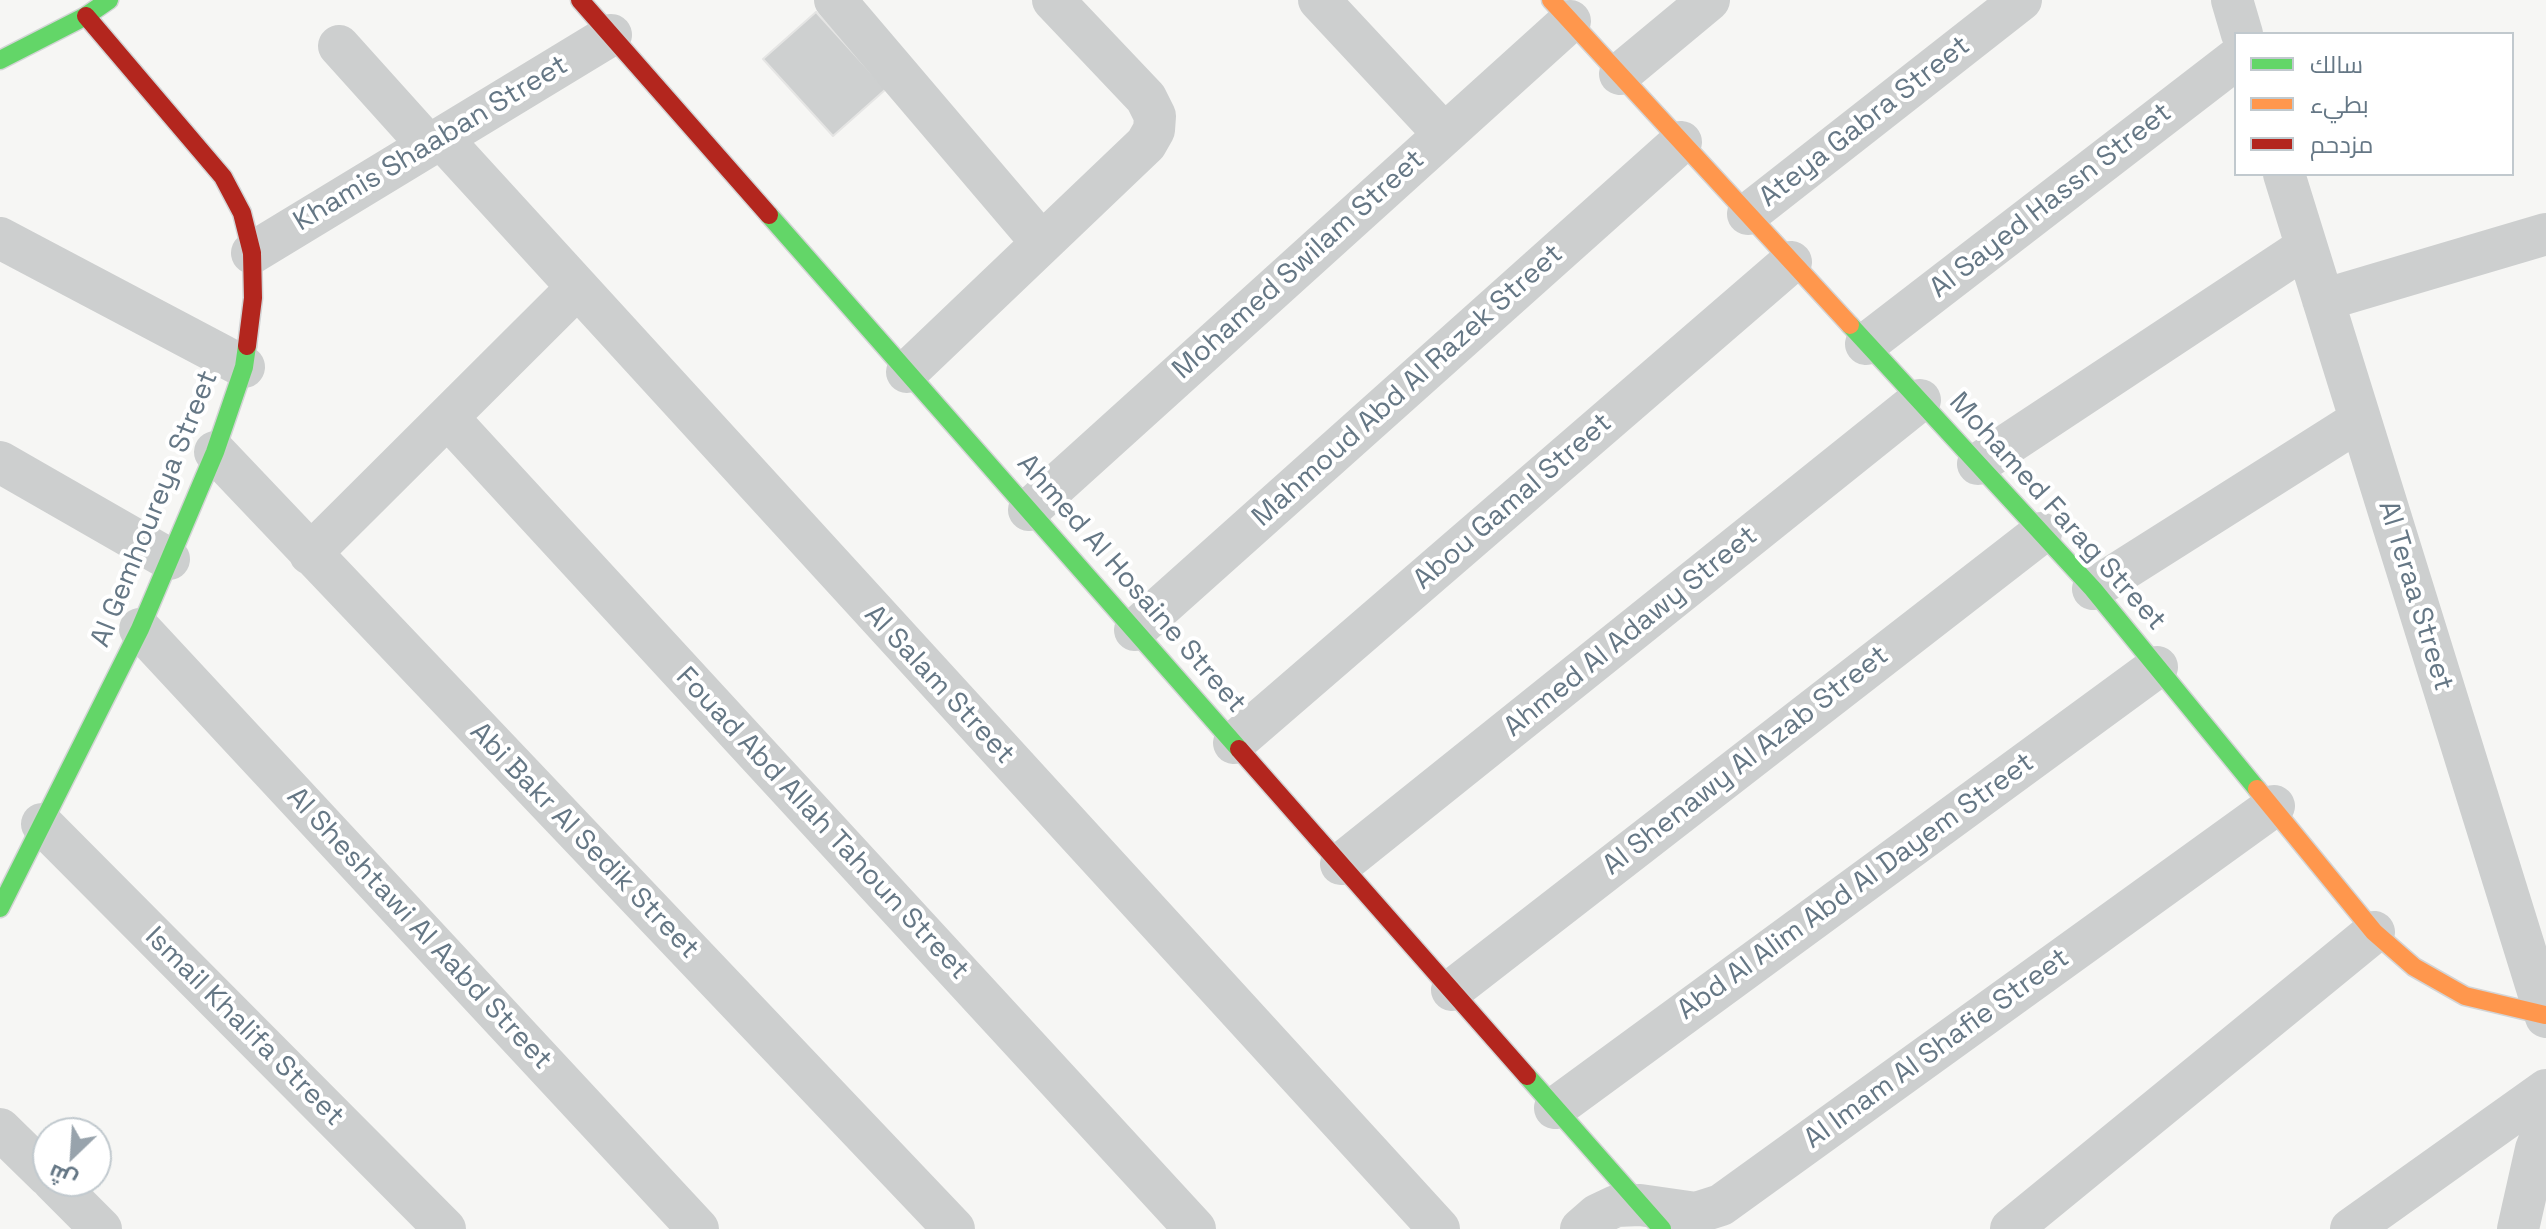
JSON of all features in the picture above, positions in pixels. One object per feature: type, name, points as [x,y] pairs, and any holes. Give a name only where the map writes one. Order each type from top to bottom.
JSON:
[{"type":"street","points":[[0,60],[86,16],[109,0]]},
{"type":"street","name":"Ahmed Al Hosaine Street","points":[[580,0],[1651,1217]]},
{"type":"street","points":[[835,0],[1042,243]]},
{"type":"street","points":[[907,372],[1146,144],[1154,130],[1155,116],[1146,98],[1053,0]]},
{"type":"street","points":[[1319,0],[1444,134]]},
{"type":"street","points":[[1620,74],[1709,0]]},
{"type":"street","name":"Ateya Gabra Street","points":[[1748,214],[2021,0]]},
{"type":"street","points":[[2232,0],[2241,32]]},
{"type":"street","name":"Mohamed Swilam Street","points":[[1029,510],[1444,134],[1560,11]]},
{"type":"street","name":"Mohamed Farag Street","points":[[1560,11],[2093,589],[2274,806],[2374,932],[2414,967],[2465,996],[2546,1016]]},
{"type":"street","name":"Al Gemhoureya Street","points":[[4,891],[42,824],[140,629],[215,452],[244,367],[253,298],[252,253],[242,213],[223,177],[86,16]]},
{"type":"street","name":"Khamis Shaaban Street","points":[[252,253],[611,35]]},
{"type":"street","name":"Al Salam Street","points":[[339,46],[576,289],[1439,1229]]},
{"type":"street","name":"Al Sayed Hassn Street","points":[[1866,344],[2234,61]]},
{"type":"street","name":"Mahmoud Abd Al Razek Street","points":[[1135,630],[1681,142]]},
{"type":"street","name":"Al Teraa Street","points":[[2285,176],[2546,1016]]},
{"type":"street","points":[[2323,300],[2546,234]]},
{"type":"street","points":[[0,238],[244,367]]},
{"type":"street","points":[[1978,464],[2306,247]]},
{"type":"street","name":"Abou Gamal Street","points":[[1234,743],[1791,262]]},
{"type":"street","points":[[310,554],[576,289]]},
{"type":"street","name":"Ahmed Al Adawy Street","points":[[1341,864],[1920,400]]},
{"type":"street","name":"Fouad Abd Allah Tahoun Street","points":[[448,418],[1195,1229]]},
{"type":"street","points":[[2093,589],[2360,420]]},
{"type":"street","name":"Abi Bakr Al Sedik Street","points":[[215,452],[954,1229]]},
{"type":"street","points":[[0,462],[169,559]]},
{"type":"street","name":"Al Shenawy Al Azab Street","points":[[1452,990],[2041,533]]},
{"type":"street","name":"Al Sheshtawi Al Aabd Street","points":[[140,629],[698,1229]]},
{"type":"street","name":"Abd Al Alim Abd Al Dayem Street","points":[[1555,1108],[2157,667]]},
{"type":"street","name":"Al Imam Al Shafie Street","points":[[1581,1229],[1597,1215],[1616,1206],[1651,1217],[1696,1213],[1721,1205],[2274,806]]},
{"type":"street","name":"Ismail Khalifa Street","points":[[42,824],[445,1229]]},
{"type":"street","points":[[2011,1229],[2374,932]]},
{"type":"street","points":[[2351,1229],[2546,1090]]},
{"type":"street","points":[[2518,1229],[2536,1149],[2546,1124]]},
{"type":"street","points":[[0,1129],[32,1160]]},
{"type":"street","points":[[69,1197],[101,1229]]},
{"type":"building","points":[[816,12],[886,89],[833,136],[763,59]]},
{"type":"traffic: fast","points":[[0,60],[86,16],[109,0]]},
{"type":"traffic: fast","points":[[769,215],[1239,749]]},
{"type":"traffic: fast","points":[[1850,325],[2093,589],[2257,789]]},
{"type":"traffic: fast","points":[[0,908],[140,629],[215,452],[244,367],[247,346]]},
{"type":"traffic: fast","points":[[1527,1076],[1662,1229]]},
{"type":"traffic: slow","points":[[1551,0],[1850,325]]},
{"type":"traffic: slow","points":[[2257,789],[2374,932],[2414,967],[2465,996],[2545,1015]]},
{"type":"traffic: jam","points":[[580,0],[769,215]]},
{"type":"traffic: jam","points":[[86,16],[223,177],[242,213],[252,253],[253,298],[247,346]]},
{"type":"traffic: jam","points":[[1239,749],[1527,1076]]}]
